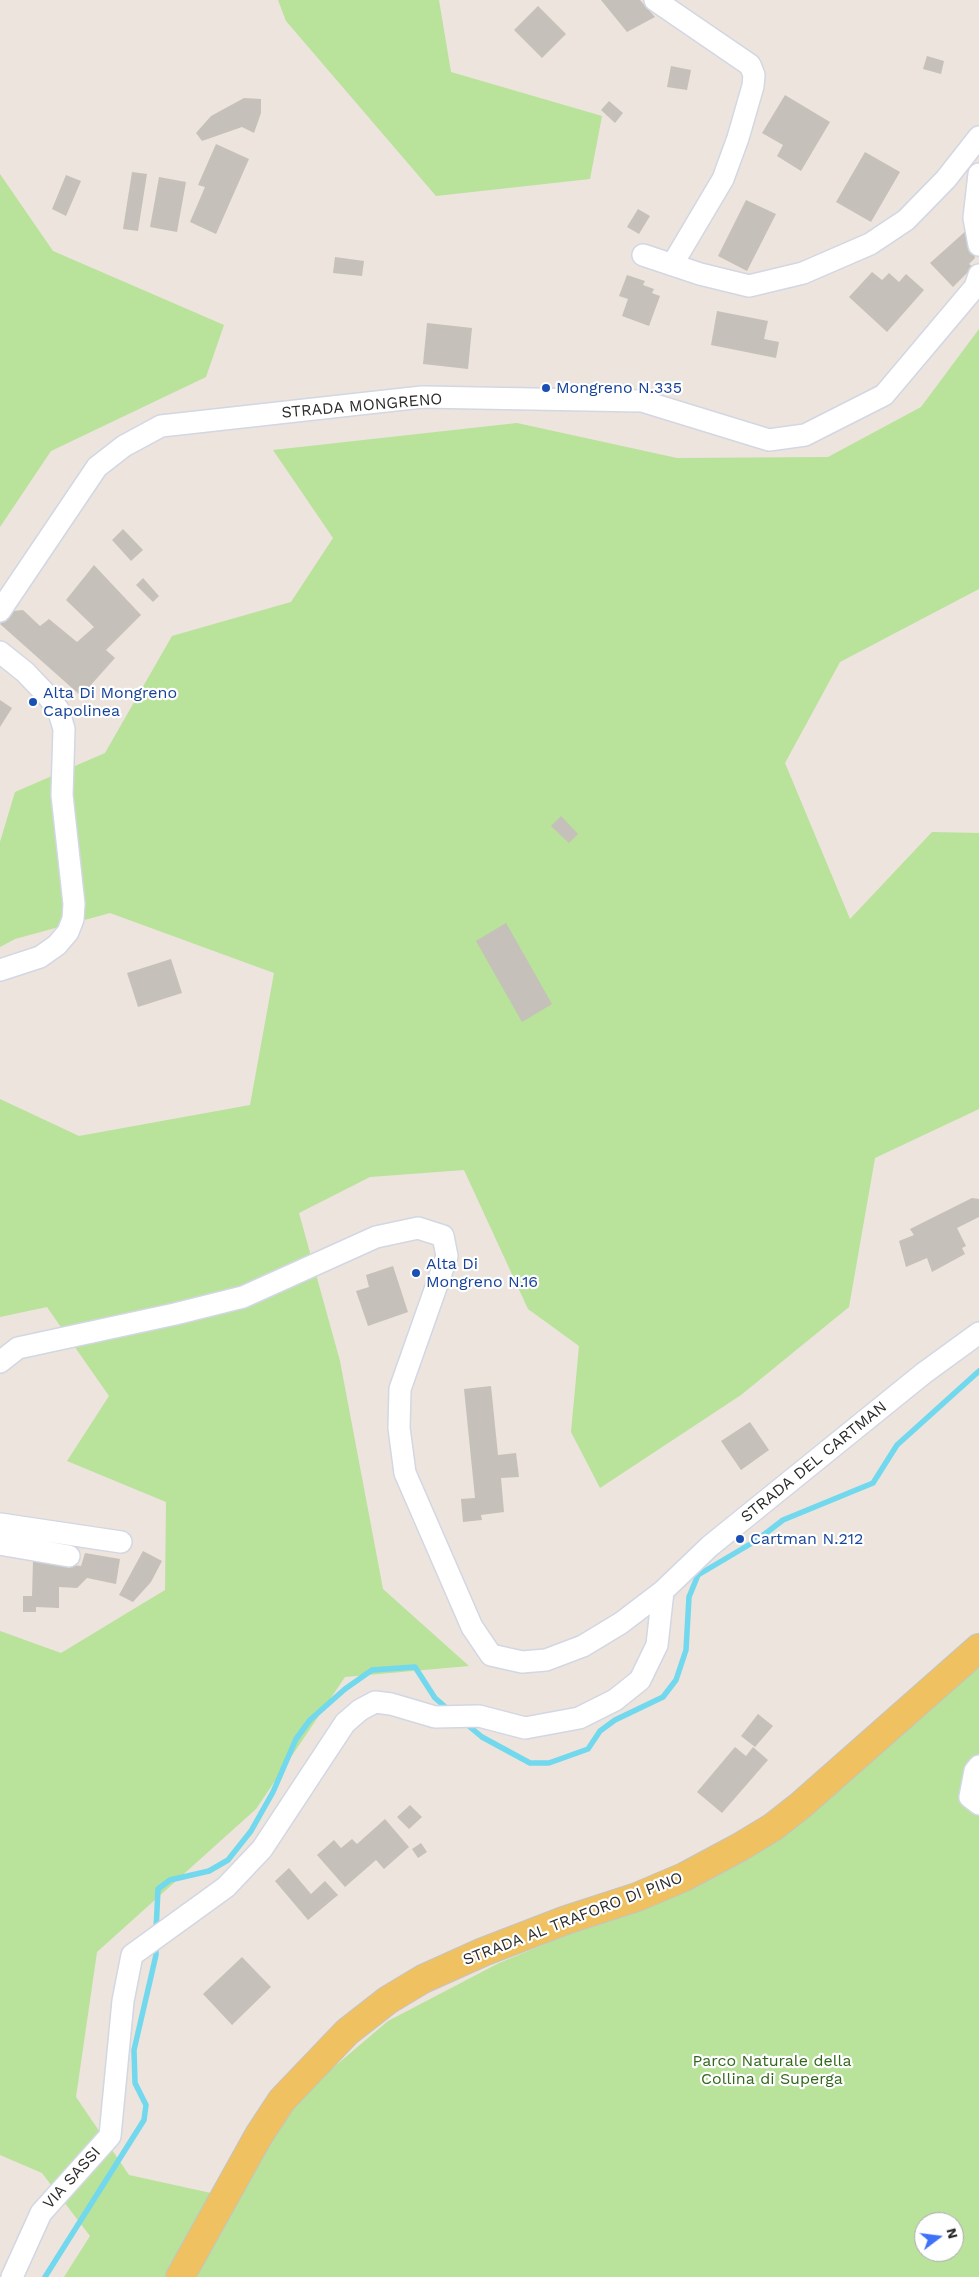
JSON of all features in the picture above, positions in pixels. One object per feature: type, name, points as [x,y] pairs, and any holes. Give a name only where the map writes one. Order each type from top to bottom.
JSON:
[{"type":"main road","name":"STRADA AL TRAFORO DI PINO","points":[[180,2277],[237,2173],[282,2100],[347,2032],[388,2000],[423,1979],[483,1952],[566,1920],[637,1897],[684,1877],[740,1848],[801,1806],[979,1648]]},
{"type":"street","points":[[655,0],[750,65],[754,75],[753,86],[738,138],[723,179],[672,265]]},
{"type":"street","points":[[643,256],[749,286],[803,273],[870,244],[906,220],[946,179],[979,137]]},
{"type":"street","points":[[979,174],[974,218],[979,245]]},
{"type":"street","name":"STRADA MONGRENO","points":[[0,611],[97,468],[124,446],[161,426],[422,398],[442,398],[642,401],[769,440],[805,435],[884,395],[975,287],[979,276]]},
{"type":"street","points":[[0,652],[26,672],[45,692],[58,709],[64,729],[62,795],[74,904],[73,919],[68,932],[57,945],[40,957],[0,970]]},
{"type":"street","name":"STRADA DEL CARTMAN","points":[[0,1362],[18,1348],[175,1314],[243,1297],[376,1237],[418,1228],[443,1236],[446,1256],[400,1389],[400,1428],[404,1473],[472,1627],[491,1655],[522,1662],[546,1660],[583,1646],[621,1623],[664,1591],[718,1540],[924,1373],[979,1333]]},
{"type":"street","points":[[0,1524],[121,1542]]},
{"type":"street","points":[[0,1544],[69,1556]]},
{"type":"street","name":"VIA SASSI","points":[[12,2277],[41,2213],[110,2136],[123,2001],[132,1955],[226,1887],[262,1849],[345,1723],[360,1710],[375,1702],[392,1704],[434,1717],[479,1716],[525,1728],[579,1718],[616,1700],[640,1680],[657,1646],[664,1591]]},
{"type":"street","points":[[979,1766],[975,1772],[970,1797],[979,1804]]},
{"type":"green space","points":[[278,0],[439,0],[451,72],[602,116],[590,179],[436,196],[286,21]]},
{"type":"green space","points":[[0,174],[53,251],[224,325],[206,377],[51,451],[0,527]]},
{"type":"green space","name":"Parco Naturale della Collina di Superga","points":[[979,329],[979,589],[840,662],[785,763],[850,919],[932,832],[979,833],[979,1109],[875,1158],[849,1307],[741,1395],[600,1488],[571,1432],[579,1346],[528,1309],[464,1170],[370,1177],[299,1213],[340,1361],[383,1589],[469,1666],[345,1677],[256,1809],[97,1952],[76,2097],[129,2175],[229,2197],[274,2118],[388,2021],[499,1963],[610,1917],[777,1841],[979,1656],[979,2277],[64,2277],[90,2236],[42,2173],[0,2155],[0,1631],[61,1653],[165,1590],[166,1502],[67,1461],[109,1396],[47,1307],[0,1317],[0,1099],[79,1136],[250,1105],[274,973],[110,913],[15,939],[0,947],[0,842],[15,792],[105,753],[172,636],[291,602],[333,538],[273,450],[517,423],[677,458],[828,457],[921,407]]},
{"type":"building","points":[[601,0],[640,0],[655,17],[627,32]]},
{"type":"building","points":[[538,6],[566,34],[542,58],[514,30]]},
{"type":"building","points":[[927,56],[944,61],[941,74],[923,69]]},
{"type":"building","points":[[671,66],[691,70],[687,90],[667,87]]},
{"type":"building","points":[[785,95],[830,122],[801,171],[777,156],[783,145],[762,133]]},
{"type":"building","points":[[244,98],[261,99],[261,113],[254,133],[242,127],[202,141],[196,133],[211,116]]},
{"type":"building","points":[[609,101],[623,113],[615,123],[601,110]]},
{"type":"building","points":[[216,144],[249,159],[216,234],[190,222],[205,187],[198,185]]},
{"type":"building","points":[[865,152],[900,172],[871,222],[836,202]]},
{"type":"building","points":[[132,172],[147,174],[138,231],[123,229]]},
{"type":"building","points":[[66,175],[81,181],[66,216],[52,209]]},
{"type":"building","points":[[159,177],[186,182],[177,232],[150,227]]},
{"type":"building","points":[[746,200],[776,214],[747,271],[718,256]]},
{"type":"building","points":[[638,209],[650,216],[639,234],[627,227]]},
{"type":"building","points":[[968,229],[975,258],[969,264],[973,267],[953,287],[930,263]]},
{"type":"building","points":[[335,257],[364,261],[362,276],[333,273]]},
{"type":"building","points":[[872,272],[882,280],[889,273],[899,282],[906,274],[924,290],[887,332],[849,297]]},
{"type":"building","points":[[627,275],[645,281],[643,285],[654,289],[652,293],[660,296],[649,326],[622,316],[628,299],[619,296]]},
{"type":"building","points":[[717,311],[768,321],[764,339],[779,342],[776,358],[711,345]]},
{"type":"building","points":[[427,323],[472,328],[468,369],[423,364]]},
{"type":"building","points":[[123,529],[143,550],[131,561],[112,540]]},
{"type":"building","points":[[94,565],[141,615],[106,650],[115,658],[81,696],[0,624],[13,611],[23,610],[40,626],[49,619],[77,642],[94,627],[66,600]]},
{"type":"building","points":[[143,578],[159,596],[153,602],[136,585]]},
{"type":"building","points":[[0,700],[12,708],[0,727]]},
{"type":"building","points":[[561,816],[578,834],[569,843],[551,826]]},
{"type":"building","points":[[506,923],[552,1004],[522,1022],[476,941]]},
{"type":"building","points":[[171,959],[182,993],[138,1007],[127,973]]},
{"type":"building","points":[[972,1198],[979,1199],[979,1217],[957,1228],[966,1246],[962,1248],[965,1254],[932,1272],[927,1258],[906,1267],[899,1241],[914,1235],[910,1229]]},
{"type":"building","points":[[393,1266],[408,1312],[368,1326],[356,1291],[369,1287],[366,1275]]},
{"type":"building","points":[[491,1386],[498,1455],[516,1453],[519,1477],[501,1478],[504,1512],[481,1515],[482,1520],[463,1522],[461,1499],[475,1498],[464,1389]]},
{"type":"building","points":[[750,1422],[769,1450],[741,1470],[721,1441]]},
{"type":"building","points":[[143,1551],[162,1561],[151,1582],[133,1602],[119,1595]]},
{"type":"building","points":[[85,1553],[120,1559],[116,1584],[87,1578],[77,1588],[59,1587],[59,1608],[36,1607],[36,1612],[23,1612],[23,1596],[32,1596],[33,1560],[81,1566]]},
{"type":"building","points":[[758,1714],[773,1726],[755,1747],[741,1736]]},
{"type":"building","points":[[735,1747],[746,1756],[753,1747],[768,1760],[722,1813],[697,1792]]},
{"type":"building","points":[[410,1805],[422,1817],[409,1829],[397,1817]]},
{"type":"building","points":[[385,1819],[409,1847],[384,1869],[376,1860],[345,1887],[317,1855],[334,1840],[341,1848],[352,1839],[357,1844]]},
{"type":"building","points":[[421,1843],[427,1852],[418,1858],[412,1849]]},
{"type":"building","points":[[289,1868],[311,1894],[325,1881],[338,1895],[308,1920],[275,1881]]},
{"type":"building","points":[[242,1957],[271,1987],[232,2025],[203,1994]]},
{"type":"waterway","points":[[464,1722],[482,1737],[530,1763],[549,1763],[588,1749],[600,1731],[615,1720],[663,1697],[676,1680],[686,1650],[689,1597],[698,1575],[757,1540],[783,1520],[873,1483],[897,1445],[979,1371]]},
{"type":"waterway","points":[[156,1931],[158,1889],[170,1880],[209,1871],[228,1860],[251,1831],[273,1792],[296,1739],[310,1720],[345,1689],[372,1670],[415,1667],[435,1698],[449,1710]]},
{"type":"waterway","points":[[45,2277],[144,2120],[146,2105],[135,2083],[134,2050],[156,1955],[156,1943]]},
{"type":"place","name":"Mongreno N.335","points":[[546,388]]},
{"type":"place","name":"Alta Di Mongreno Capolinea","points":[[33,702]]},
{"type":"place","name":"Alta Di Mongreno N.16","points":[[416,1273]]},
{"type":"place","name":"Cartman N.212","points":[[740,1539]]}]
